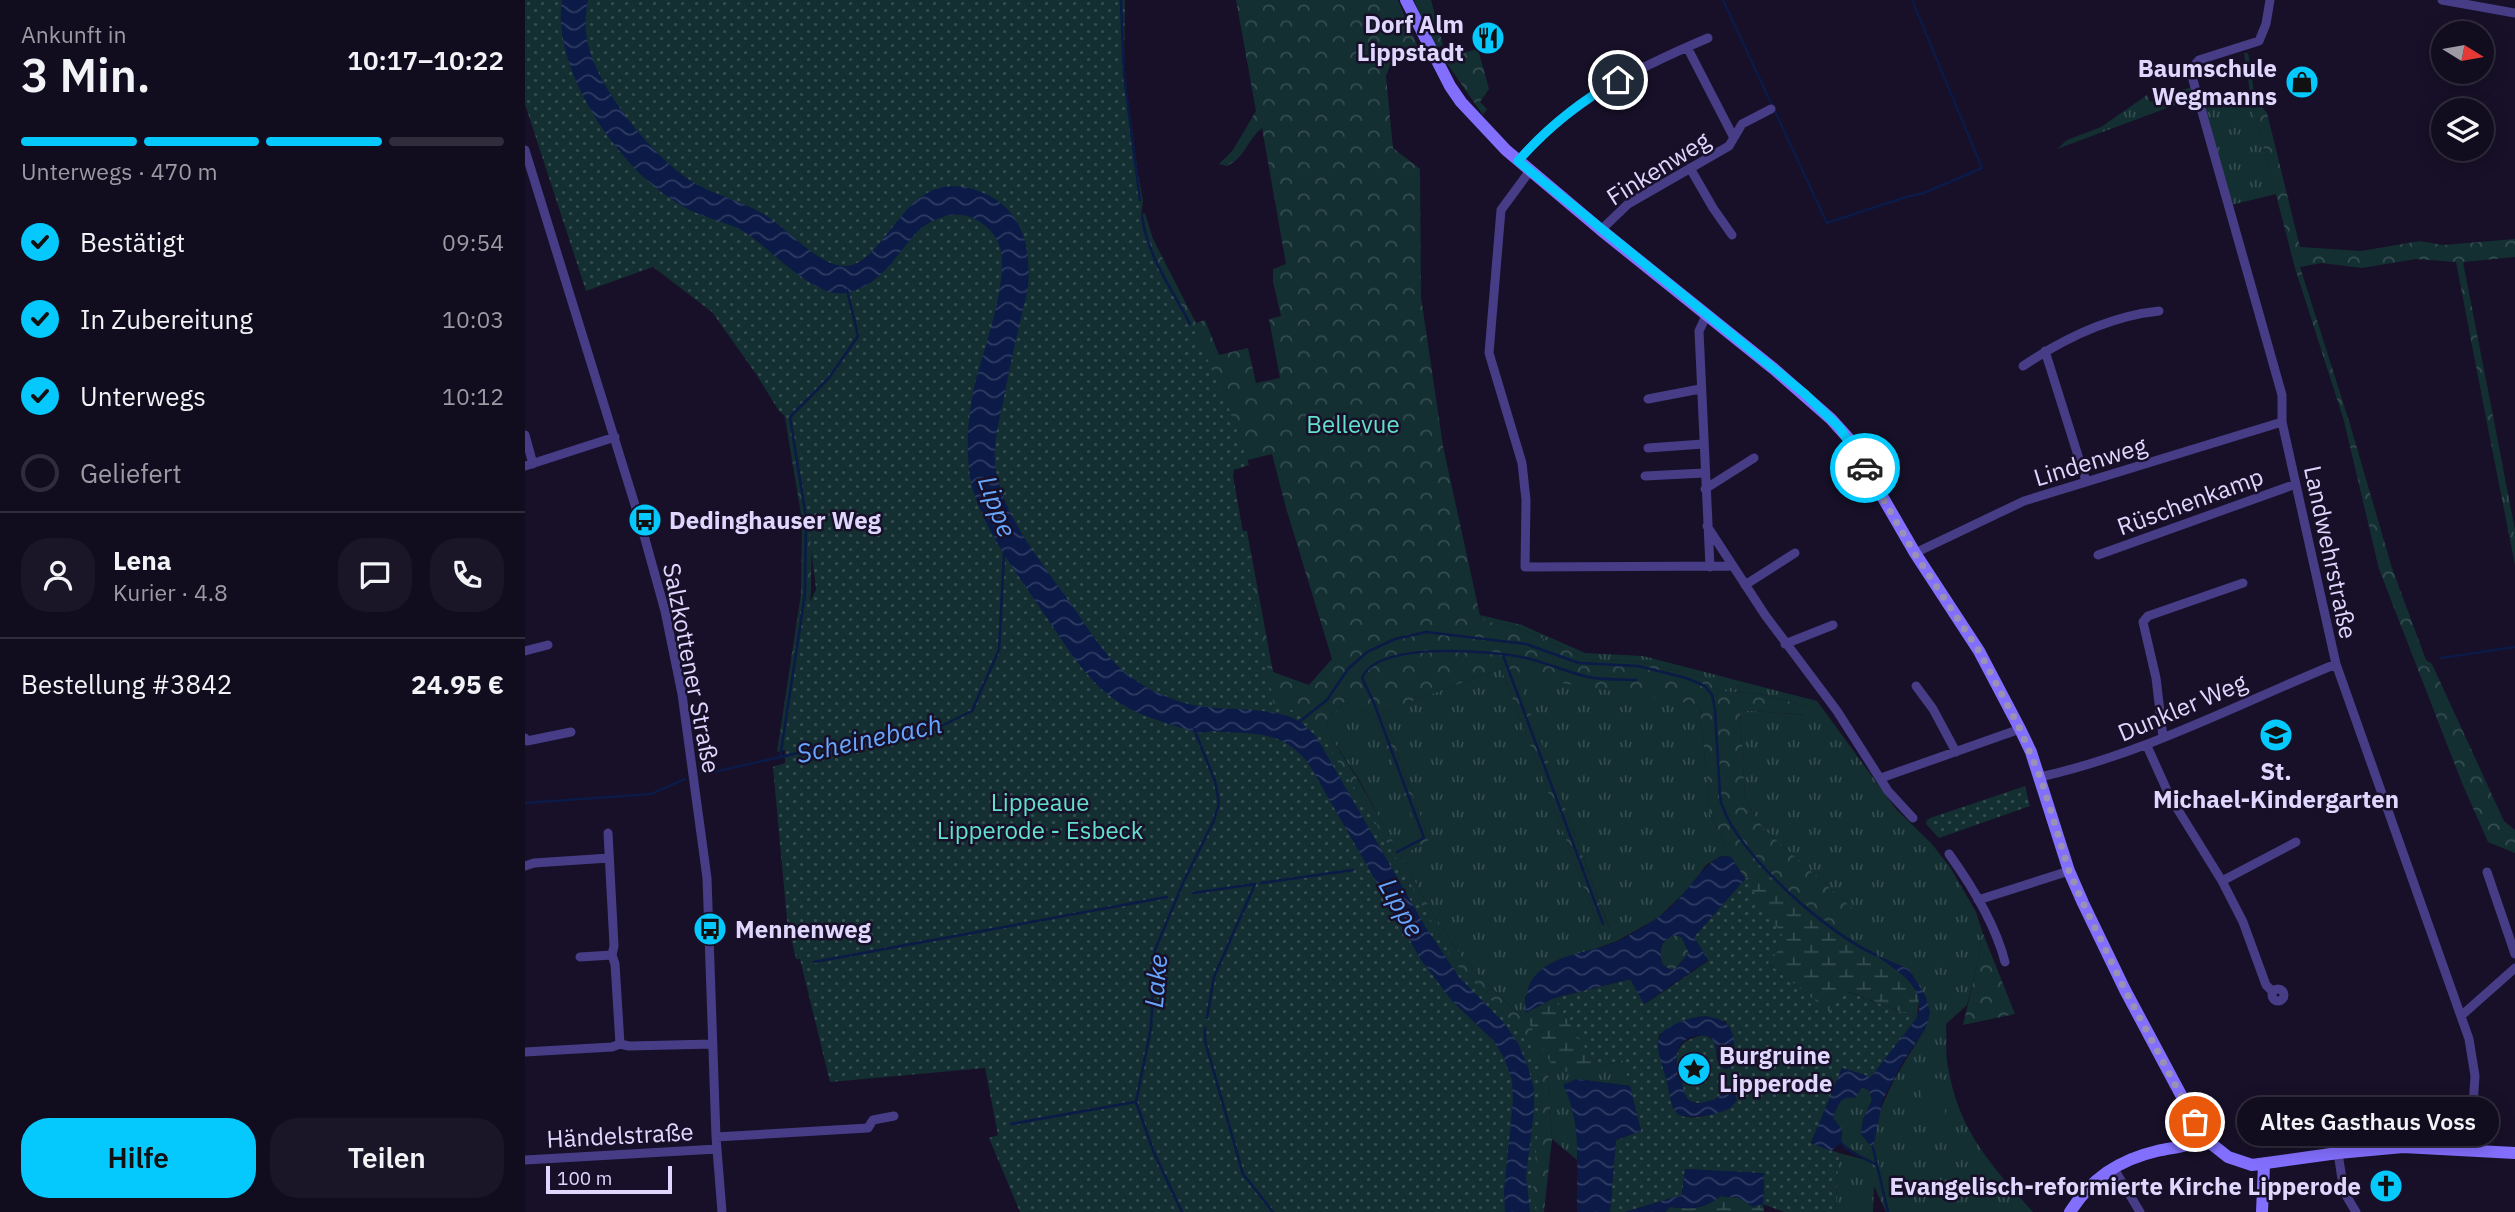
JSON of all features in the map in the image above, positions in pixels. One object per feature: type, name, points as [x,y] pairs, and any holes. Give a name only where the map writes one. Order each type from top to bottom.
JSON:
[{"type":"main road","points":[[1406,0],[1433,56],[1461,102],[1529,172],[1774,369],[1840,428],[1915,554],[1979,651],[2020,729],[2040,777],[2069,871],[2121,983],[2204,1138],[2228,1157],[2244,1164],[2264,1165],[2338,1153],[2417,1147],[2515,1153]]},
{"type":"main road","points":[[2070,1212],[2089,1187],[2113,1167],[2157,1151],[2189,1146],[2204,1138]]},
{"type":"main road","points":[[2262,1212],[2264,1165]]},
{"type":"street","name":"Landwehrstraße","points":[[2270,0],[2266,24],[2259,41],[2199,60],[2192,68],[2193,80],[2282,395],[2283,422],[2336,664],[2469,1039],[2475,1076],[2470,1150]]},
{"type":"street","points":[[2442,0],[2515,13]]},
{"type":"street","points":[[1518,161],[1545,131],[1572,109],[1634,71],[1708,38]]},
{"type":"street","name":"Finkenweg","points":[[1687,47],[1733,136]]},
{"type":"street","name":"Finkenweg","points":[[1601,230],[1628,204],[1729,146],[1742,124],[1770,109]]},
{"type":"street","name":"Salzkottener Straße","points":[[526,155],[615,437],[665,611],[684,706],[707,878],[716,1137],[722,1212]]},
{"type":"street","points":[[1690,168],[1732,235]]},
{"type":"street","points":[[1529,172],[1501,210],[1489,353],[1522,463],[1526,500],[1525,567],[1733,566]]},
{"type":"street","points":[[2023,366],[2045,351],[2105,324],[2159,311]]},
{"type":"street","points":[[1706,316],[1699,331],[1710,567]]},
{"type":"street","points":[[2045,351],[2086,481]]},
{"type":"street","points":[[1648,400],[1700,389]]},
{"type":"street","name":"Lindenweg","points":[[1915,554],[2024,501],[2283,422]]},
{"type":"street","points":[[525,435],[529,465],[615,437]]},
{"type":"street","points":[[1648,448],[1703,444]]},
{"type":"street","points":[[1705,489],[1754,458]]},
{"type":"street","points":[[1645,476],[1704,474]]},
{"type":"street","name":"Rüschenkamp","points":[[2098,555],[2296,484]]},
{"type":"street","points":[[1707,526],[1785,644],[1837,711],[1888,791],[1913,818]]},
{"type":"street","points":[[1745,585],[1795,553]]},
{"type":"street","points":[[2163,737],[2156,678],[2142,626],[2144,618],[2243,583]]},
{"type":"street","points":[[1785,644],[1833,625]]},
{"type":"street","points":[[525,650],[548,645]]},
{"type":"street","name":"Dunkler Weg","points":[[2040,777],[2147,746],[2336,664]]},
{"type":"street","points":[[1916,685],[1933,709],[1956,752]]},
{"type":"street","points":[[1881,778],[2020,729]]},
{"type":"street","points":[[525,738],[527,741],[571,733]]},
{"type":"street","points":[[2147,746],[2170,797],[2222,881],[2243,922],[2266,985],[2273,992]]},
{"type":"street","points":[[608,833],[614,946],[612,955],[615,964],[620,1044]]},
{"type":"street","points":[[2222,881],[2296,842]]},
{"type":"street","points":[[1949,854],[1998,937],[2005,962]]},
{"type":"street","points":[[525,866],[534,863],[609,858]]},
{"type":"street","points":[[1978,900],[2069,871]]},
{"type":"street","points":[[2487,872],[2515,954]]},
{"type":"street","points":[[580,957],[612,955]]},
{"type":"street","points":[[2462,1015],[2515,968]]},
{"type":"street","points":[[525,1052],[612,1047],[620,1044],[713,1044]]},
{"type":"street","points":[[716,1137],[868,1128],[873,1120],[894,1116]]},
{"type":"street","name":"Händelstraße","points":[[525,1160],[717,1149]]},
{"type":"street","points":[[2338,1153],[2344,1192],[2356,1212]]},
{"type":"street","points":[[2113,1167],[2140,1212]]},
{"type":"green space","name":"Lippeaue Lipperode - Esbeck","points":[[525,0],[1125,0],[1124,70],[1143,200],[1140,225],[1142,237],[1194,329],[1230,411],[1249,465],[1234,470],[1233,476],[1274,706],[1298,713],[1318,729],[1383,835],[1454,962],[1523,1032],[1538,1061],[1542,1084],[1533,1186],[1537,1212],[1020,1212],[989,1138],[998,1135],[985,1068],[830,1082],[800,959],[796,959],[787,920],[773,767],[785,763],[799,610],[811,600],[816,589],[791,421],[779,411],[712,312],[653,267],[586,291],[525,104]]},
{"type":"green space","name":"Bellevue","points":[[1236,0],[1398,0],[1418,47],[1414,57],[1391,63],[1386,76],[1393,148],[1420,169],[1421,297],[1443,446],[1481,620],[1521,629],[1587,659],[1642,662],[1705,678],[1718,691],[1760,694],[1808,706],[1807,715],[1740,710],[1745,800],[1763,828],[1853,909],[1835,929],[1787,889],[1786,941],[1731,857],[1710,814],[1700,705],[1517,676],[1609,928],[1601,932],[1501,668],[1383,712],[1429,840],[1401,856],[1432,912],[1463,959],[1520,1016],[1554,998],[1597,1067],[1597,1071],[1548,1068],[1552,1139],[1544,1212],[1530,1212],[1472,991],[1271,713],[1242,531],[1247,531],[1273,672],[1309,685],[1332,659],[1272,454],[1240,462],[1225,420],[1133,219],[1145,213],[1153,239],[1196,323],[1205,320],[1219,355],[1248,348],[1256,383],[1280,378],[1269,319],[1281,316],[1273,282],[1273,269],[1286,264],[1262,128],[1233,162],[1227,166],[1219,164],[1233,150],[1256,111]],"holes":[[[1344,702],[1375,716],[1419,836],[1396,847],[1326,730],[1327,721]]]},
{"type":"green space","points":[[1414,0],[1431,0],[1443,45],[1434,49]]},
{"type":"green space","points":[[1478,49],[1489,89],[1480,102],[1487,109],[1483,115],[1443,58]]},
{"type":"green space","points":[[2244,53],[2248,53],[2255,98],[2267,113],[2300,247],[2361,251],[2420,241],[2443,245],[2515,239],[2515,257],[2463,262],[2494,421],[2487,423],[2456,262],[2416,259],[2362,268],[2321,263],[2300,267],[2392,568],[2426,660],[2432,664],[2504,821],[2515,830],[2515,853],[2488,842],[2462,783],[2379,569],[2344,421],[2295,268],[2251,99]]},
{"type":"green space","points":[[2191,87],[2194,98],[2057,149],[2067,140],[2101,127],[2147,95],[2150,102]]},
{"type":"green space","points":[[2251,99],[2276,194],[2231,205],[2203,108]]},
{"type":"green space","points":[[822,376],[812,507],[811,593],[788,749],[777,752],[801,594],[802,520],[784,412]]},
{"type":"green space","points":[[2494,421],[2515,530],[2515,565],[2487,423]]},
{"type":"green space","points":[[1480,615],[1522,625],[1585,653],[1643,656],[1817,701],[1896,809],[1931,843],[1950,867],[1976,912],[1982,931],[1977,966],[1967,1005],[1946,1024],[1948,1067],[1953,1090],[1969,1129],[1991,1163],[2033,1212],[1886,1212],[1874,1186],[1873,1212],[1835,1212],[1839,1153],[1866,1160],[1841,1143],[1842,1129],[1832,1118],[1840,1100],[1861,1087],[1869,1090],[1872,1100],[1863,1120],[1861,1134],[1872,1147],[1885,1099],[1926,1027],[1909,969],[1879,957],[1889,987],[1786,887],[1835,929],[1853,909],[1763,828],[1745,800],[1740,710],[1806,715],[1808,706],[1760,694],[1718,691],[1705,678],[1642,662],[1587,659],[1521,629],[1481,620]]},
{"type":"green space","points":[[1501,668],[1601,932],[1609,927],[1516,675],[1700,705],[1710,814],[1731,857],[1721,856],[1706,865],[1689,888],[1658,918],[1617,941],[1595,949],[1525,997],[1526,1013],[1520,1016],[1463,959],[1432,912],[1401,856],[1429,840],[1383,712]]},
{"type":"green space","points":[[1344,702],[1375,716],[1420,836],[1396,848],[1358,778],[1326,730],[1327,721]]},
{"type":"green space","points":[[2025,786],[2030,806],[1939,838],[1926,824],[1930,818]]},
{"type":"green space","points":[[1760,865],[1853,945],[1876,955],[1907,978],[1919,999],[1917,1018],[1847,991],[1830,1013],[1767,962],[1745,879]]},
{"type":"green space","points":[[1745,879],[1786,941],[1768,963],[1829,1012],[1846,991],[1917,1018],[1871,1077],[1842,1068],[1811,1143],[1839,1153],[1835,1212],[1784,1212],[1763,1204],[1764,1174],[1685,1169],[1682,1195],[1625,1212],[1610,1212],[1616,1140],[1641,1131],[1623,1060],[1597,1067],[1554,998],[1631,979],[1645,1004],[1708,961],[1694,937]],"holes":[[[1725,1021],[1733,1037],[1732,1065],[1726,1069],[1722,1067],[1717,1059],[1715,1042],[1706,1035],[1684,1043],[1676,1058],[1676,1067],[1687,1099],[1703,1103],[1718,1097],[1724,1089],[1733,1090],[1736,1094],[1730,1108],[1700,1117],[1678,1114],[1670,1097],[1659,1051],[1659,1034]]]},
{"type":"green space","points":[[1982,931],[2015,1014],[1963,1025],[1977,966]]},
{"type":"green space","points":[[1677,935],[1682,938],[1689,953],[1675,969],[1669,969],[1662,964],[1661,949],[1667,939]]},
{"type":"green space","points":[[1554,998],[1597,1067],[1597,1073],[1555,1071],[1526,1013]]},
{"type":"green space","points":[[1623,1060],[1630,1086],[1576,1079],[1571,1100],[1578,1138],[1577,1160],[1552,1139],[1548,1068],[1597,1071],[1597,1067]]},
{"type":"green space","points":[[1941,1078],[1946,1120],[1924,1122],[1919,1081]]},
{"type":"green space","points":[[1721,1196],[1739,1198],[1753,1206],[1763,1204],[1764,1212],[1665,1212],[1670,1207],[1702,1206]]},
{"type":"water","name":"Lippe","points":[[562,0],[588,0],[586,32],[598,72],[625,115],[658,154],[691,181],[768,217],[804,246],[833,264],[855,264],[867,256],[912,205],[939,188],[971,188],[981,192],[995,199],[1015,219],[1026,244],[1028,288],[999,419],[995,454],[1001,489],[1016,524],[1102,648],[1115,664],[1136,681],[1163,695],[1192,705],[1281,714],[1300,722],[1317,738],[1425,926],[1459,977],[1504,1023],[1518,1043],[1534,1089],[1526,1176],[1530,1212],[1505,1212],[1504,1191],[1513,1100],[1512,1080],[1504,1058],[1494,1041],[1453,1002],[1421,960],[1309,764],[1288,744],[1277,739],[1254,734],[1194,732],[1144,715],[1114,699],[1093,680],[1075,658],[989,529],[972,487],[968,442],[974,388],[995,314],[1002,273],[1002,256],[992,232],[969,216],[944,216],[921,228],[877,278],[857,290],[833,293],[807,281],[740,230],[675,201],[647,180],[627,159],[608,136],[576,82],[566,53],[561,26]]},
{"type":"water","points":[[1721,856],[1731,857],[1745,879],[1694,937],[1708,960],[1644,1004],[1630,979],[1554,998],[1526,1013],[1529,985],[1542,969],[1562,958],[1618,941],[1646,925],[1672,906],[1713,861]],"holes":[[[1671,936],[1682,938],[1689,953],[1676,969],[1669,969],[1662,964],[1662,945]]]},
{"type":"water","points":[[1876,955],[1909,969],[1926,997],[1930,1013],[1926,1027],[1883,1099],[1873,1148],[1861,1134],[1863,1120],[1872,1100],[1869,1090],[1862,1087],[1855,1098],[1846,1098],[1838,1105],[1833,1118],[1842,1129],[1841,1143],[1831,1151],[1811,1143],[1842,1068],[1871,1077],[1917,1018],[1918,997],[1909,981]]},
{"type":"water","points":[[1705,1016],[1723,1022],[1732,1032],[1732,1065],[1730,1068],[1722,1068],[1711,1037],[1689,1038],[1679,1046],[1677,1052],[1678,1070],[1685,1093],[1689,1100],[1698,1104],[1716,1099],[1724,1089],[1733,1090],[1737,1100],[1731,1107],[1719,1112],[1695,1117],[1681,1115],[1674,1110],[1671,1102],[1658,1042],[1665,1030],[1673,1025]]},
{"type":"water","points":[[1576,1079],[1630,1086],[1641,1131],[1616,1140],[1610,1212],[1577,1212],[1576,1130],[1563,1085]]},
{"type":"water","points":[[1685,1169],[1764,1173],[1763,1204],[1753,1207],[1739,1198],[1721,1196],[1697,1207],[1670,1207],[1665,1212],[1625,1212],[1682,1195]]},
{"type":"waterway","points":[[1121,0],[1124,75],[1140,200]]},
{"type":"waterway","points":[[1723,0],[1827,223],[1924,193],[1982,168],[1912,0]]},
{"type":"waterway","points":[[1142,216],[1155,258],[1190,324]]},
{"type":"waterway","points":[[780,758],[805,594],[806,518],[790,417],[829,378],[858,336],[847,290]]},
{"type":"waterway","name":"Scheinebach","points":[[709,773],[865,738],[933,730],[972,711],[999,650],[1004,554]]},
{"type":"waterway","points":[[1299,722],[1327,700],[1348,669],[1367,652],[1395,639],[1426,632],[1526,644],[1579,663],[1638,666],[1686,678],[1705,686],[1712,695],[1720,799],[1746,847],[1787,891],[1811,912],[1856,945],[1876,955]]},
{"type":"waterway","points":[[2441,658],[2515,647]]},
{"type":"waterway","points":[[1397,852],[1424,838],[1374,703],[1362,678],[1372,666],[1412,653],[1464,651],[1526,658],[1588,677],[1636,680]]},
{"type":"waterway","points":[[1503,655],[1603,924]]},
{"type":"waterway","name":"Lake","points":[[1182,1212],[1154,1153],[1136,1102],[1151,1028],[1155,950],[1183,883],[1214,820],[1219,803],[1215,781],[1194,729]]},
{"type":"waterway","name":"Scheinebach","points":[[525,803],[651,794],[685,779]]},
{"type":"waterway","points":[[1261,883],[1353,870]]},
{"type":"waterway","points":[[1193,893],[1255,884]]},
{"type":"waterway","points":[[1207,1018],[1214,977],[1255,884]]},
{"type":"waterway","points":[[814,962],[1167,897]]},
{"type":"waterway","points":[[1205,1028],[1205,1041],[1243,1174],[1273,1212]]},
{"type":"waterway","points":[[1011,1124],[1135,1102]]},
{"type":"waterway","points":[[1841,1143],[1848,1150],[1875,1164]]},
{"type":"waterway","points":[[1873,1148],[1888,1212]]},
{"type":"way so far","points":[[1865,468],[1915,554],[1979,651],[2020,729],[2041,779],[2069,871],[2083,903],[2125,990],[2195,1122]]},
{"type":"place","name":"Dorf Alm Lippstadt","points":[[1488,38]]},
{"type":"place","name":"Baumschule Wegmanns","points":[[2302,82]]},
{"type":"place","name":"Dedinghauser Weg","points":[[645,520]]},
{"type":"place","name":"St. Michael-Kindergarten","points":[[2276,735]]},
{"type":"place","name":"Mennenweg","points":[[710,929]]},
{"type":"place","name":"Burgruine Lipperode","points":[[1694,1069]]},
{"type":"place","name":"Altes Gasthaus Voss","points":[[2195,1122]]},
{"type":"place","name":"Evangelisch-reformierte Kirche Lipperode","points":[[2386,1186]]},
{"type":"route","points":[[1618,80],[1553,124],[1518,161],[1666,284],[1805,394],[1849,439],[1865,468]]}]
